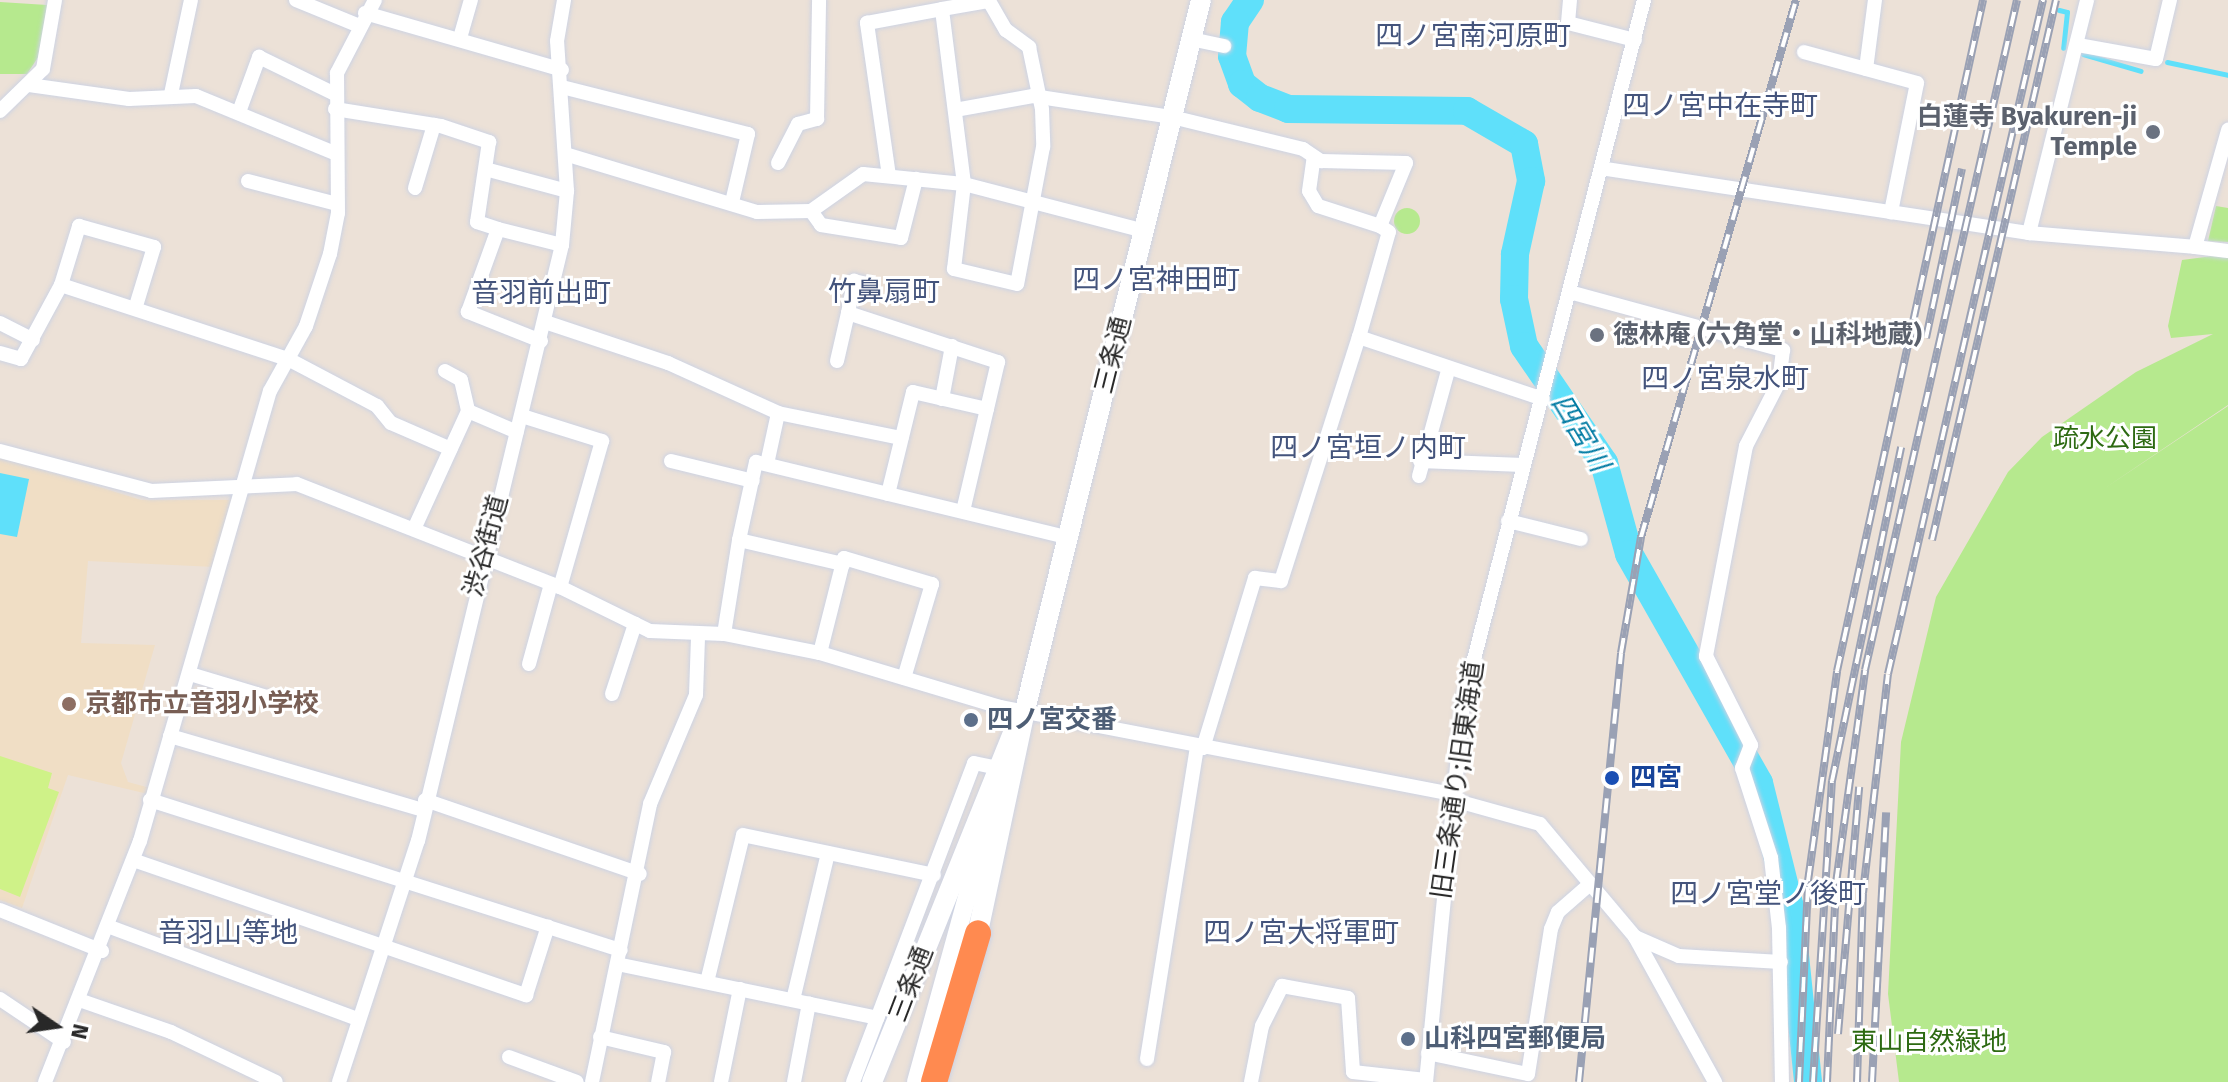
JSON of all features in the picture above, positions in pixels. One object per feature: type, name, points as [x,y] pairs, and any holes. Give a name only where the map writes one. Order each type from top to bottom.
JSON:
[{"type":"highway","points":[[934,1082],[978,933]]},
{"type":"main road","name":"三条通","points":[[978,933],[1025,710],[1201,0]]},
{"type":"main road","name":"三条通","points":[[872,1082],[1025,710]]},
{"type":"main road","points":[[942,1082],[946,1048]]},
{"type":"street","points":[[0,111],[29,85],[51,49],[55,0]]},
{"type":"street","points":[[171,94],[191,0]]},
{"type":"street","points":[[296,0],[361,19],[460,38],[562,70]]},
{"type":"street","points":[[45,1082],[102,951],[133,860],[190,674],[270,391],[288,359],[330,254],[337,204],[335,102],[361,19],[375,0]]},
{"type":"street","points":[[460,38],[471,0]]},
{"type":"street","name":"渋谷街道","points":[[339,1082],[379,947],[405,879],[482,559],[541,341],[562,245],[567,191],[562,87],[564,0]]},
{"type":"street","points":[[778,163],[798,124],[817,119],[819,0]]},
{"type":"street","points":[[1570,0],[1568,23],[1635,40]]},
{"type":"street","points":[[1644,0],[1606,169],[1573,293],[1783,350],[1779,382],[1746,446],[1706,656],[1751,745],[1742,768],[1771,858],[1781,962],[1782,1082]]},
{"type":"street","points":[[1866,69],[1875,0]]},
{"type":"street","points":[[2029,233],[2087,0]]},
{"type":"street","points":[[2078,45],[2156,59],[2170,0]]},
{"type":"street","points":[[889,176],[867,23],[942,9],[989,1],[1006,30],[1029,47],[1033,96],[1042,109],[1043,147],[1017,284],[954,269],[964,184],[942,9]]},
{"type":"street","points":[[1191,39],[1224,46]]},
{"type":"street","points":[[1804,52],[1917,83],[1891,212]]},
{"type":"street","points":[[239,112],[259,57],[335,102],[434,125],[489,142],[489,170],[477,222],[562,245]]},
{"type":"street","points":[[29,85],[129,99],[171,94],[239,112],[334,153]]},
{"type":"street","points":[[562,87],[748,134],[732,202]]},
{"type":"street","points":[[955,110],[1033,96],[1172,117],[1314,157],[1406,163],[1380,226]]},
{"type":"street","points":[[415,188],[434,125]]},
{"type":"street","points":[[2195,247],[2223,170],[2228,130]]},
{"type":"street","points":[[565,154],[757,212],[811,211],[851,178],[889,176],[964,184],[1144,231]]},
{"type":"street","points":[[1147,1059],[1200,747],[1255,578],[1281,581],[1389,232],[1380,226],[1318,206],[1309,191],[1314,157]]},
{"type":"street","points":[[1606,169],[2029,233],[2228,251]]},
{"type":"street","points":[[489,170],[567,191]]},
{"type":"street","points":[[811,211],[821,225],[901,238],[916,179]]},
{"type":"street","points":[[248,181],[337,204]]},
{"type":"street","points":[[0,353],[19,360],[33,340],[61,285],[79,226],[154,247],[136,306]]},
{"type":"street","points":[[498,229],[468,312],[541,341]]},
{"type":"street","points":[[837,361],[854,281],[866,284]]},
{"type":"street","points":[[61,285],[136,306],[288,359],[451,449]]},
{"type":"street","name":"旧三条通り;旧東海道","points":[[1426,1081],[1450,796],[1463,702],[1523,465],[1573,293]]},
{"type":"street","points":[[848,313],[998,362],[963,511]]},
{"type":"street","points":[[545,322],[668,363],[778,413],[901,438]]},
{"type":"street","points":[[0,323],[33,340]]},
{"type":"street","points":[[1359,337],[1448,371],[1545,395]]},
{"type":"street","points":[[942,399],[952,346]]},
{"type":"street","points":[[414,529],[468,411],[461,380],[445,371]]},
{"type":"street","points":[[1448,371],[1419,468],[1523,465]]},
{"type":"street","points":[[888,494],[913,392],[987,409]]},
{"type":"street","points":[[468,411],[517,432]]},
{"type":"street","points":[[767,464],[778,413]]},
{"type":"street","points":[[522,416],[602,441],[529,664]]},
{"type":"street","points":[[0,451],[151,491],[245,483],[297,484],[555,586],[635,624],[698,638],[724,634],[820,653],[1025,710],[1450,796],[1529,817],[1635,937],[1715,1082]]},
{"type":"street","points":[[671,461],[753,481]]},
{"type":"street","points":[[724,634],[739,540],[756,462],[1067,537]]},
{"type":"street","points":[[1508,521],[1581,539]]},
{"type":"street","points":[[739,540],[843,564]]},
{"type":"street","points":[[820,653],[844,558],[932,584],[904,678]]},
{"type":"street","points":[[612,694],[635,624]]},
{"type":"street","points":[[592,1082],[640,874],[650,804],[696,695],[698,638]]},
{"type":"street","points":[[190,674],[267,697]]},
{"type":"street","points":[[170,736],[424,805],[640,874]]},
{"type":"street","points":[[853,1082],[974,763],[1002,760],[916,1082]]},
{"type":"street","points":[[150,800],[548,926],[619,957],[707,982],[877,1018]]},
{"type":"street","points":[[707,982],[743,835],[934,875]]},
{"type":"street","points":[[793,1000],[828,853]]},
{"type":"street","points":[[133,860],[526,995],[548,926]]},
{"type":"street","points":[[1428,1053],[1528,1074],[1551,929],[1558,912],[1589,885]]},
{"type":"street","points":[[0,910],[102,951]]},
{"type":"street","points":[[110,927],[357,1019]]},
{"type":"street","points":[[1635,937],[1691,958],[1781,962]]},
{"type":"street","points":[[1251,1082],[1262,1026],[1282,986],[1348,998],[1352,1077],[1426,1081]]},
{"type":"street","points":[[721,1082],[740,989]]},
{"type":"street","points":[[0,999],[64,1042]]},
{"type":"street","points":[[82,1001],[171,1032],[276,1082]]},
{"type":"street","points":[[794,1082],[809,1003]]},
{"type":"street","points":[[600,1037],[664,1052],[658,1082]]},
{"type":"street","points":[[509,1057],[577,1082]]},
{"type":"shaded area","name":"京都市立音羽小学校","points":[[0,456],[141,500],[231,500],[215,567],[88,561],[81,643],[155,645],[121,763],[128,782],[150,788],[148,794],[68,775],[22,908],[0,900]]},
{"type":"green space","points":[[0,2],[47,5],[43,50],[27,74],[0,74]]},
{"type":"green space","points":[[2216,206],[2228,208],[2228,242],[2208,241]]},
{"type":"green space","points":[[1407,208],[1416,212],[1420,221],[1416,230],[1407,234],[1398,230],[1394,221],[1398,212]]},
{"type":"green space","points":[[2228,254],[2228,405],[2105,488],[2228,406],[2228,1082],[1899,1082],[1888,994],[1901,742],[1936,597],[2008,472],[2042,437],[2136,372],[2213,334],[2171,338],[2168,326],[2182,260]]},
{"type":"green space","points":[[0,756],[52,773],[48,788],[59,792],[20,897],[0,889]]},
{"type":"water","points":[[0,473],[29,479],[17,537],[0,534]]},
{"type":"waterway","name":"四宮川","points":[[1250,0],[1235,22],[1232,56],[1242,84],[1260,98],[1288,109],[1467,111],[1524,144],[1531,181],[1515,254],[1514,299],[1524,346],[1604,463],[1629,554],[1759,783],[1790,907],[1808,1082]]},
{"type":"waterway","points":[[2059,10],[2067,12],[2063,48]]},
{"type":"waterway","points":[[2083,54],[2141,71]]},
{"type":"waterway","points":[[2167,62],[2228,75]]},
{"type":"railway","points":[[1579,1082],[1621,653],[1641,537],[1796,0]]},
{"type":"railway","points":[[1799,1082],[1808,881],[1837,671],[1983,0]]},
{"type":"railway","points":[[1827,1082],[1836,883],[1865,670],[2017,0]]},
{"type":"railway","points":[[1857,1082],[1863,893],[1888,674],[2043,0]]},
{"type":"railway","points":[[1932,540],[2056,0]]},
{"type":"railway","points":[[1926,338],[1962,169]]},
{"type":"railway","points":[[1813,1082],[1832,781],[1901,447]]},
{"type":"railway","points":[[1838,1034],[1859,787]]},
{"type":"railway","points":[[1872,1082],[1886,812]]},
{"type":"place","name":"白蓮寺 Byakuren-ji Temple","points":[[2153,132]]},
{"type":"place","name":"徳林庵 (六角堂・山科地蔵)","points":[[1597,335]]},
{"type":"place","name":"京都市立音羽小学校","points":[[69,704]]},
{"type":"place","name":"四ノ宮交番","points":[[971,720]]},
{"type":"place","name":"四宮","points":[[1612,778]]},
{"type":"place","name":"山科四宮郵便局","points":[[1408,1039]]},
{"type":"district","name":"四ノ宮南河原町","points":[[1473,36]]},
{"type":"district","name":"四ノ宮中在寺町","points":[[1720,106]]},
{"type":"district","name":"四ノ宮神田町","points":[[1156,280]]},
{"type":"district","name":"竹鼻扇町","points":[[884,292]]},
{"type":"district","name":"音羽前出町","points":[[541,293]]},
{"type":"district","name":"四ノ宮泉水町","points":[[1725,379]]},
{"type":"district","name":"四ノ宮垣ノ内町","points":[[1368,448]]},
{"type":"district","name":"四ノ宮堂ノ後町","points":[[1768,894]]},
{"type":"district","name":"音羽山等地","points":[[228,933]]},
{"type":"district","name":"四ノ宮大将軍町","points":[[1301,933]]},
{"type":"park label","name":"疏水公園","points":[[2105,439]]},
{"type":"park label","name":"東山自然緑地","points":[[1929,1042]]}]
